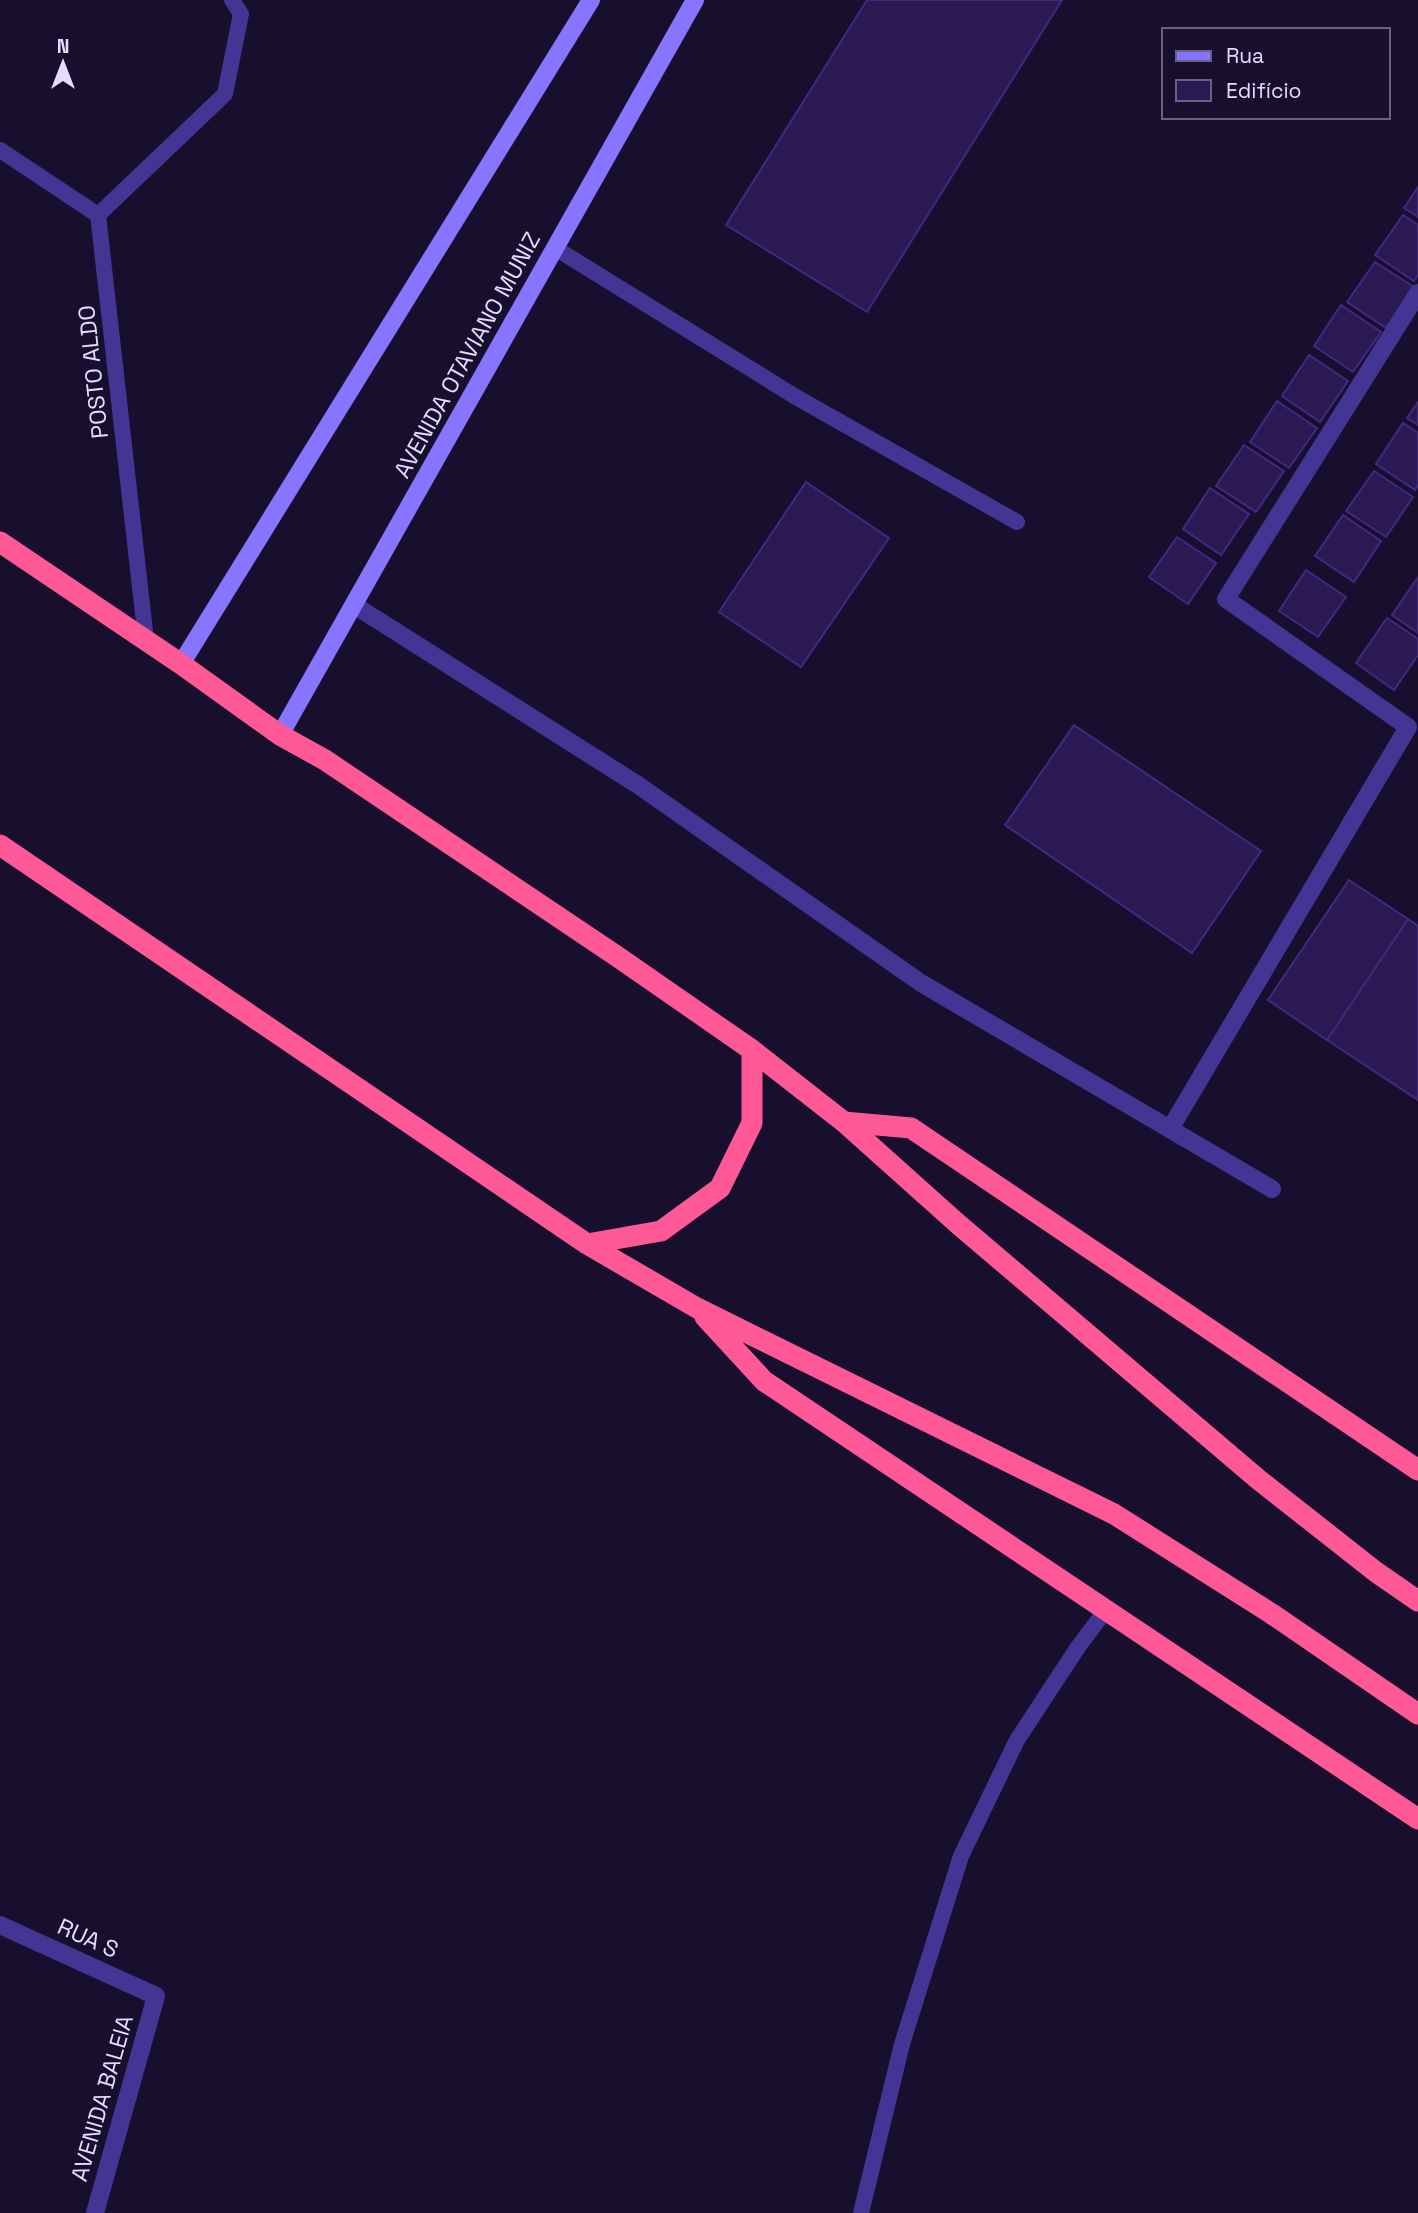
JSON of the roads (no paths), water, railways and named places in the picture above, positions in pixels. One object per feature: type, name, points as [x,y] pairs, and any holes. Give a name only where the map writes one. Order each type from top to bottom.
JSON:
[{"type":"highway","points":[[0,542],[281,735],[348,775],[752,1050],[844,1122],[958,1224],[1259,1480],[1376,1572],[1418,1601]]},
{"type":"highway","points":[[0,845],[587,1244],[697,1308],[1114,1514],[1272,1614],[1418,1714]]},
{"type":"highway","points":[[587,1244],[660,1231],[720,1188],[752,1123],[752,1050]]},
{"type":"highway","points":[[844,1122],[911,1128],[1418,1470]]},
{"type":"highway","points":[[697,1308],[764,1381],[1418,1819]]},
{"type":"main road","points":[[181,664],[590,0]]},
{"type":"main road","name":"AVENIDA OTAVIANO MUNIZ","points":[[281,735],[695,0]]},
{"type":"street","points":[[1170,1129],[1408,727],[1226,599],[1418,293]]},
{"type":"street","points":[[354,605],[638,785],[921,983],[1272,1189]]},
{"type":"street","name":"RUA S","points":[[0,1926],[156,1996]]},
{"type":"street","name":"AVENIDA BALEIA","points":[[95,2213],[156,1996]]},
{"type":"lane","points":[[0,150],[98,215],[225,93],[241,15],[232,0]]},
{"type":"lane","name":"POSTO ALDO","points":[[98,215],[146,640]]},
{"type":"lane","points":[[555,248],[796,397],[1017,522]]},
{"type":"lane","points":[[861,2213],[902,2044],[961,1856],[1017,1740],[1077,1647],[1106,1610]]}]
